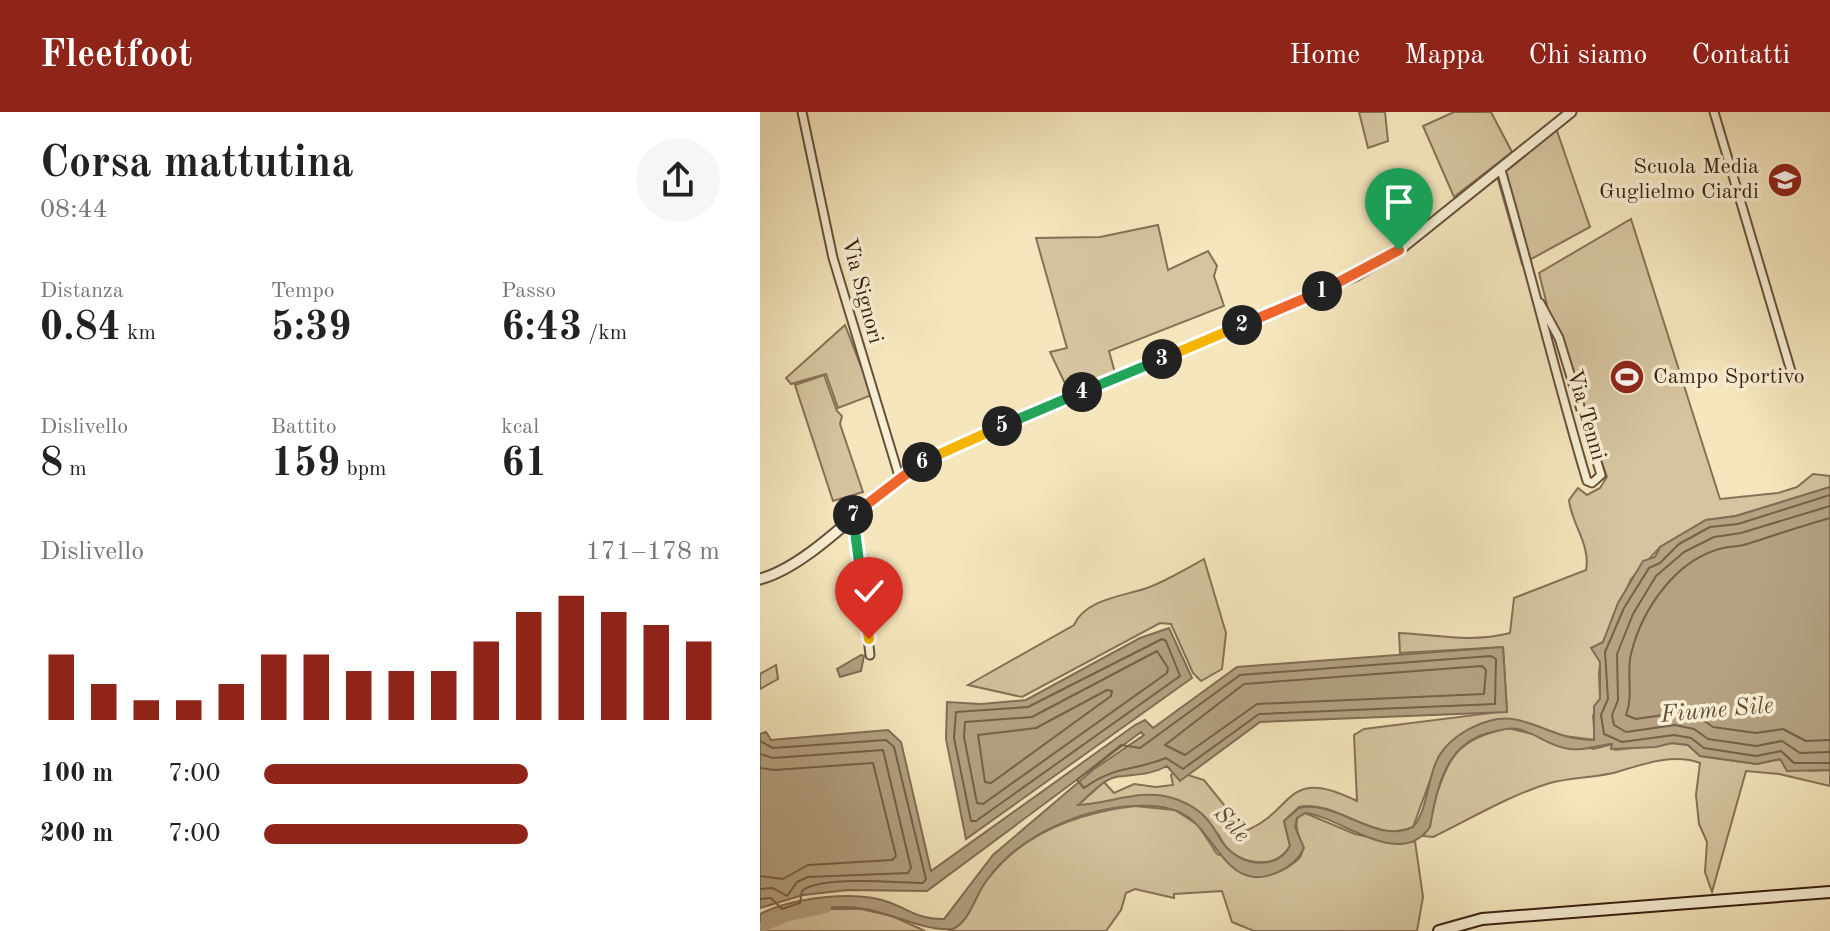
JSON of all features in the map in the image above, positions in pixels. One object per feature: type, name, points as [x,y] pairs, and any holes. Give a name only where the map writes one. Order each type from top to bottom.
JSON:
[{"type":"main road","points":[[1439,931],[1482,919],[1830,892]]},
{"type":"street","name":"Via Signori","points":[[802,112],[833,258],[875,406],[899,476]]},
{"type":"street","points":[[760,579],[791,563],[899,476],[974,438],[1357,275],[1399,250],[1571,112]]},
{"type":"street","points":[[1714,112],[1740,191],[1791,371]]},
{"type":"street","name":"Via Tenni","points":[[1501,170],[1587,481],[1592,483],[1601,475],[1554,328],[1540,303]]},
{"type":"street","points":[[1544,331],[1554,328]]},
{"type":"street","points":[[853,514],[870,655]]},
{"type":"shaded area","points":[[1359,112],[1385,112],[1388,141],[1368,148]]},
{"type":"shaded area","points":[[1454,112],[1491,112],[1512,152],[1454,197],[1423,126]]},
{"type":"shaded area","points":[[1556,128],[1590,227],[1522,264],[1497,176]]},
{"type":"shaded area","points":[[1631,219],[1720,499],[1778,493],[1797,487],[1813,474],[1830,476],[1830,487],[1736,516],[1706,520],[1660,547],[1631,579],[1603,642],[1600,699],[1593,716],[1595,740],[1479,725],[1463,733],[1439,756],[1413,827],[1399,831],[1384,830],[1328,809],[1299,807],[1284,821],[1290,846],[1277,859],[1269,861],[1251,861],[1233,853],[1209,824],[1183,803],[1077,806],[1104,782],[1114,793],[1134,784],[1156,787],[1173,785],[1171,775],[1175,771],[1204,780],[1245,831],[1274,813],[1303,789],[1333,791],[1357,801],[1354,735],[1364,729],[1507,711],[1503,647],[1400,653],[1399,633],[1468,638],[1510,633],[1514,598],[1586,570],[1586,552],[1569,500],[1578,488],[1587,495],[1600,488],[1607,477],[1551,321],[1539,273]]},
{"type":"shaded area","points":[[1158,225],[1168,270],[1208,251],[1217,266],[1214,276],[1224,306],[1109,351],[1115,373],[1069,392],[1050,352],[1067,348],[1036,238],[1100,237]]},
{"type":"shaded area","points":[[845,325],[872,395],[838,408],[826,374],[791,384],[786,378]]},
{"type":"shaded area","points":[[824,375],[837,411],[842,416],[840,424],[863,492],[833,501],[795,385]]},
{"type":"shaded area","points":[[1204,559],[1226,633],[1222,669],[1201,681],[1193,673],[1171,624],[1160,623],[1022,697],[968,685],[1074,625],[1079,616],[1096,604],[1154,585]]},
{"type":"shaded area","points":[[776,665],[778,679],[760,689],[760,674]]},
{"type":"shaded area","points":[[1508,728],[1594,749],[1613,744],[1615,750],[1672,743],[1688,745],[1700,756],[1757,764],[1781,759],[1810,771],[1830,770],[1830,786],[1779,774],[1746,771],[1712,892],[1705,872],[1707,842],[1699,824],[1696,795],[1700,763],[1690,760],[1658,761],[1609,774],[1550,783],[1506,800],[1433,837],[1423,836],[1428,829],[1443,776],[1456,754],[1475,739]]},
{"type":"shaded area","points":[[1134,806],[1175,810],[1198,825],[1217,854],[1273,874],[1298,860],[1302,854],[1297,818],[1305,813],[1355,834],[1401,844],[1415,841],[1423,897],[1417,931],[1254,931],[1232,922],[1222,891],[1174,894],[1174,898],[1135,889],[1126,893],[1121,910],[1106,931],[948,931],[966,915],[988,878],[1018,848],[1073,820]]},
{"type":"shaded area","points":[[861,909],[892,916],[925,931],[760,931],[769,922],[793,912]]},
{"type":"water","name":"Fiume Sile","points":[[1830,487],[1830,770],[1787,771],[1780,759],[1757,764],[1700,756],[1688,745],[1672,743],[1656,747],[1611,749],[1612,744],[1570,749],[1556,746],[1525,731],[1505,729],[1477,737],[1454,755],[1436,797],[1430,827],[1417,839],[1403,844],[1369,838],[1305,813],[1297,818],[1295,827],[1304,848],[1297,859],[1278,872],[1262,877],[1248,876],[1226,861],[1198,826],[1180,812],[1154,806],[1107,809],[1062,823],[1020,847],[987,880],[969,913],[953,929],[924,926],[863,909],[833,907],[787,916],[760,929],[760,914],[773,908],[824,897],[877,899],[922,916],[944,919],[993,855],[1094,769],[1144,735],[1141,732],[927,891],[848,890],[803,895],[760,908],[760,734],[766,732],[771,740],[888,730],[901,742],[931,871],[1135,725],[1145,720],[1153,728],[1237,667],[1503,647],[1507,712],[1260,722],[1180,781],[1167,766],[1148,773],[1116,777],[1101,785],[1078,805],[1147,795],[1174,798],[1202,814],[1234,854],[1251,862],[1269,862],[1284,854],[1290,846],[1284,821],[1299,808],[1328,810],[1384,830],[1399,831],[1413,827],[1422,812],[1438,758],[1452,741],[1472,727],[1496,720],[1518,720],[1564,736],[1594,740],[1594,706],[1600,699],[1600,662],[1591,648],[1603,642],[1618,603],[1643,561],[1655,557],[1660,547],[1706,520],[1736,516]]},
{"type":"water","points":[[1169,628],[1192,678],[966,839],[946,739],[947,702],[981,704],[1026,700],[1140,638]]},
{"type":"water","points":[[864,656],[861,671],[840,677],[837,669]]},
{"type":"waterway","name":"Sile","points":[[760,928],[788,916],[826,908]]},
{"type":"place","name":"Scuola Media Guglielmo Ciardi","points":[[1785,180]]},
{"type":"place","name":"Campo Sportivo","points":[[1627,377]]},
{"type":"route","points":[[869,639],[853,514],[899,476],[923,461],[974,438],[1357,275],[1399,250]]}]
